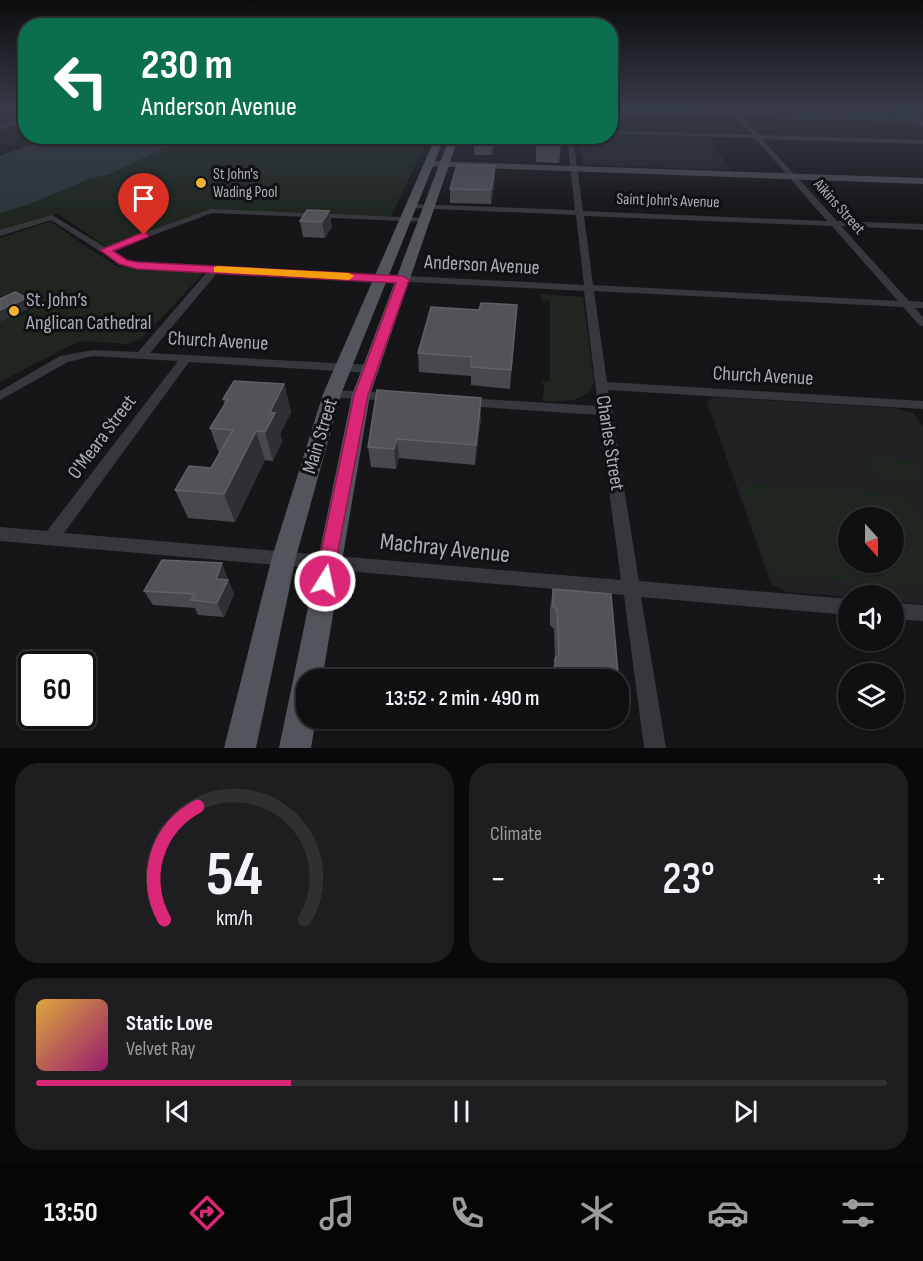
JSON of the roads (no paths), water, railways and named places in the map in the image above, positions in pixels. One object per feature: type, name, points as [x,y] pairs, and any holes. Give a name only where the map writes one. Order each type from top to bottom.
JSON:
[{"type":"main road","name":"Main Street","points":[[437,164],[440,145]]},
{"type":"main road","name":"Main Street","points":[[240,748],[284,557],[332,394],[381,278],[418,213],[437,164],[449,145]]},
{"type":"main road","points":[[437,164],[923,181]]},
{"type":"main road","name":"Main Street","points":[[309,669],[361,395],[403,280],[418,213]]},
{"type":"main road","points":[[296,748],[299,729]]},
{"type":"street","name":"Charles Street","points":[[571,145],[591,289],[601,386],[607,411],[655,748]]},
{"type":"street","name":"Aikins Street","points":[[764,145],[923,323]]},
{"type":"street","name":"Saint John's Avenue","points":[[105,250],[211,212],[580,213],[923,227]]},
{"type":"street","name":"Anderson Avenue","points":[[0,233],[52,217],[123,262],[137,266],[923,305]]},
{"type":"street","points":[[141,356],[215,269]]},
{"type":"street","name":"Church Avenue","points":[[0,396],[64,359],[93,353],[370,369]]},
{"type":"street","name":"O'Meara Street","points":[[51,538],[185,360]]},
{"type":"street","name":"Church Avenue","points":[[601,386],[923,405]]},
{"type":"street","points":[[332,394],[399,398]]},
{"type":"street","points":[[455,401],[607,411]]},
{"type":"street","name":"Machray Avenue","points":[[0,534],[838,606]]},
{"type":"street","points":[[904,612],[923,613]]},
{"type":"place","name":"St John's Wading Pool","points":[[201,183]]},
{"type":"place","name":"St. John’s Anglican Cathedral","points":[[14,311]]}]
